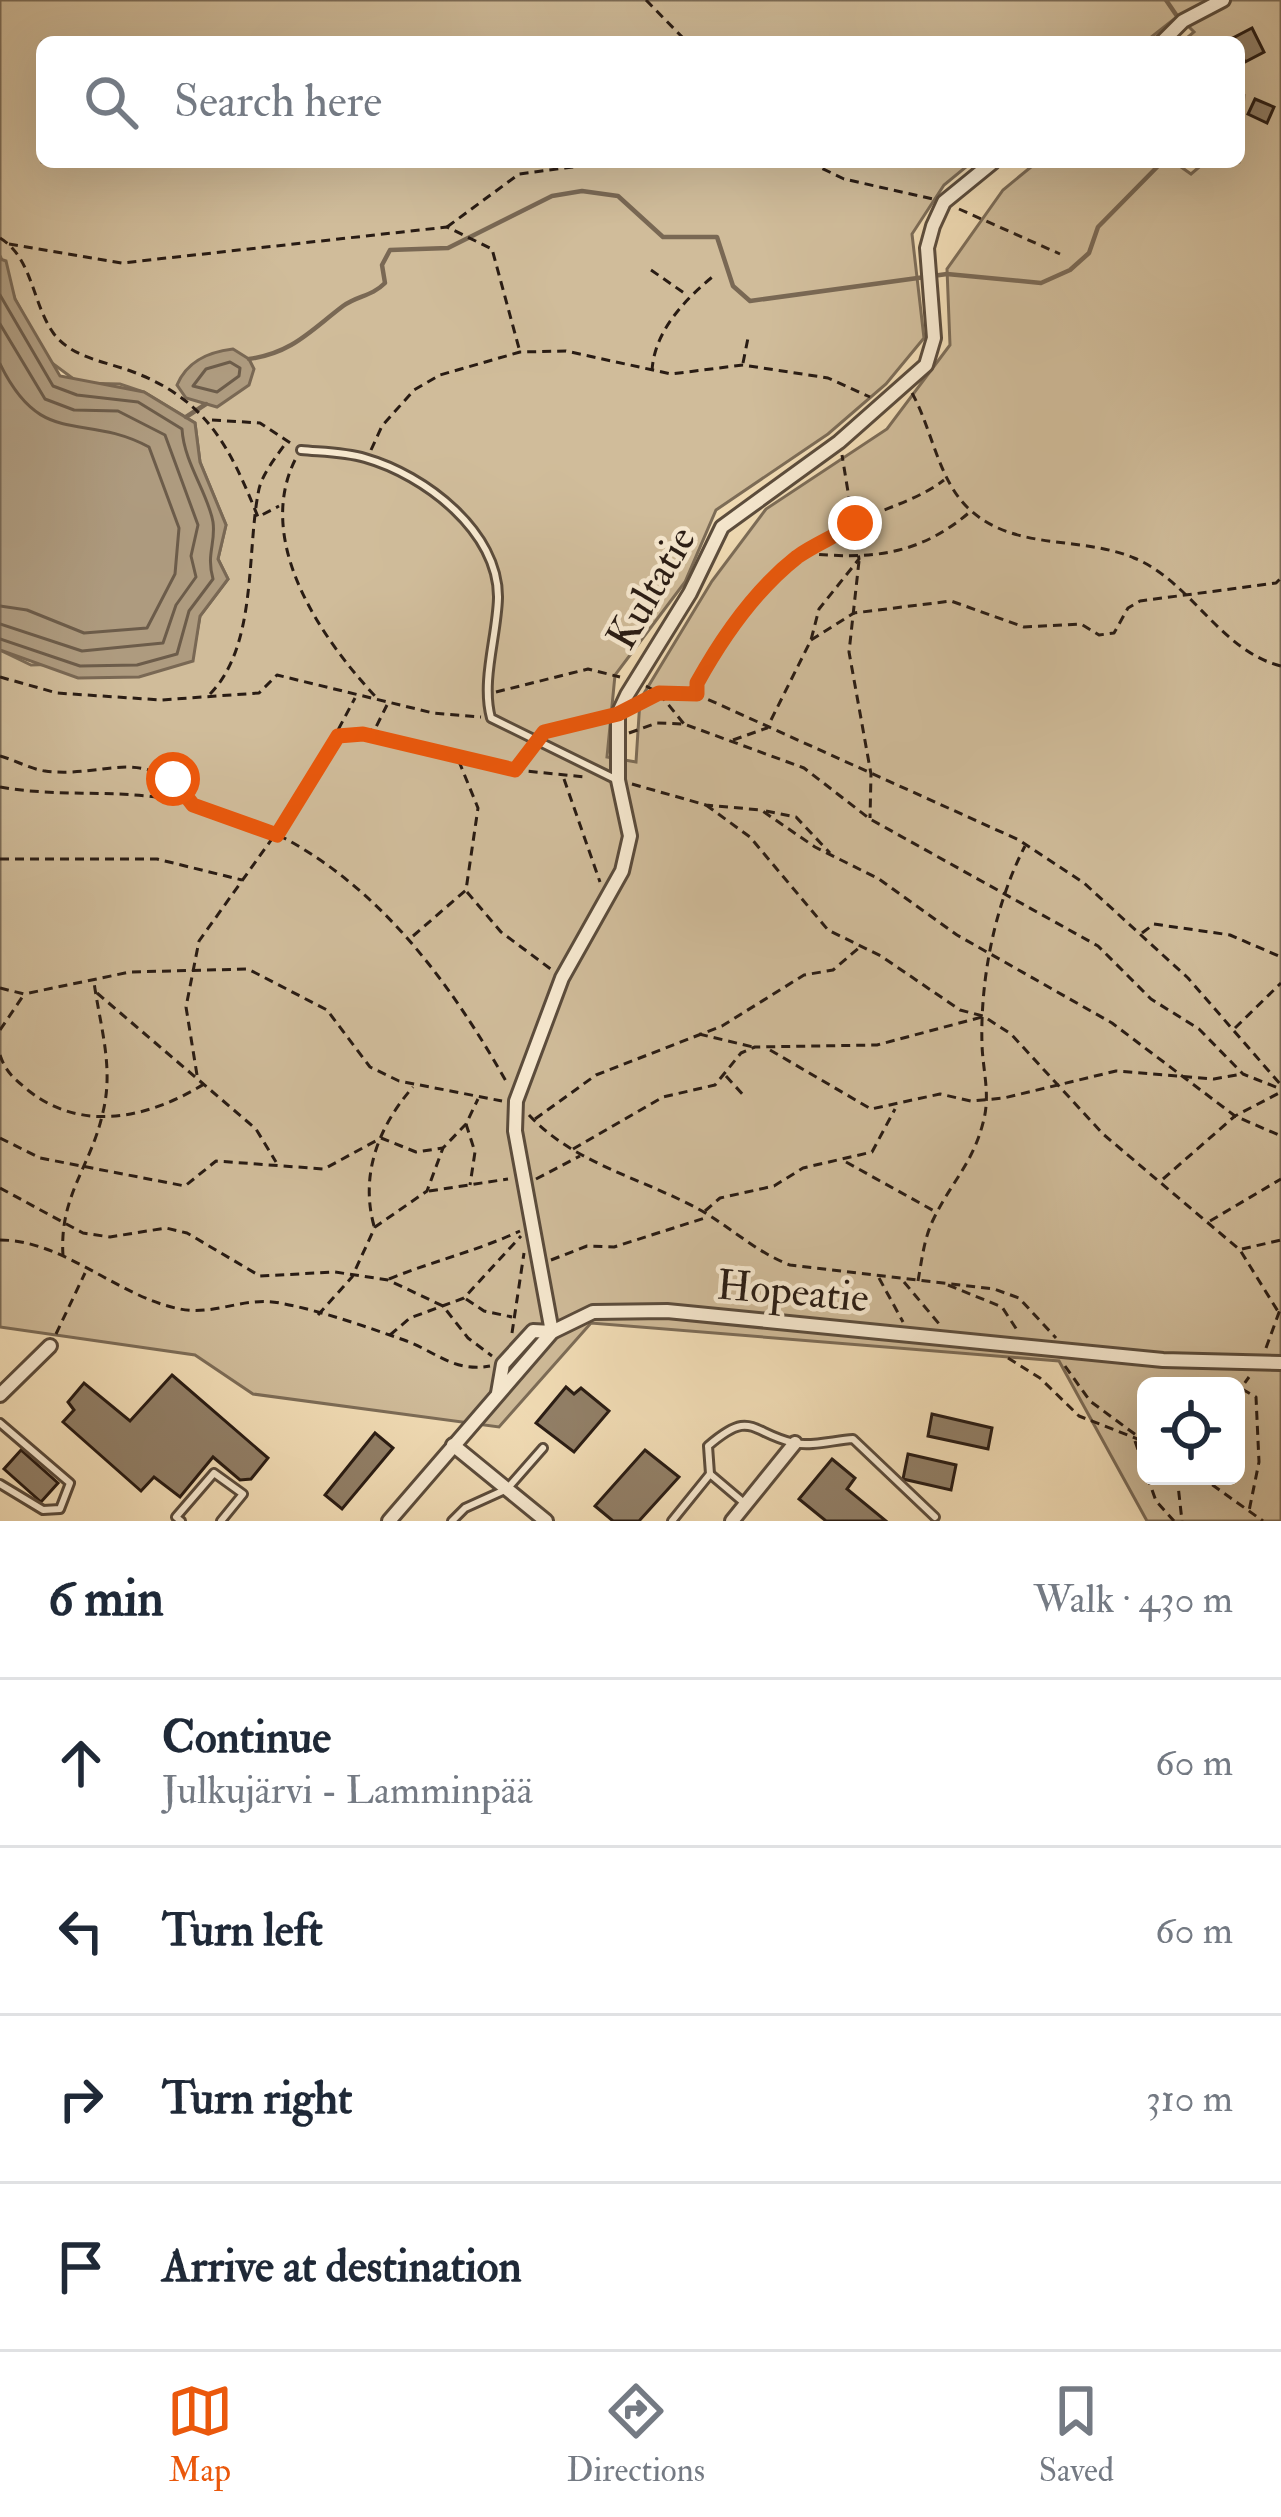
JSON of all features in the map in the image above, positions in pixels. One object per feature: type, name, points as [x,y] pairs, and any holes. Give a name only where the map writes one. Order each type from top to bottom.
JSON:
[{"type":"street","points":[[1168,36],[1223,0]]},
{"type":"street","points":[[944,202],[986,168]]},
{"type":"street","name":"Kultatie","points":[[552,1332],[527,1180],[514,1131],[516,1101],[562,978],[622,871],[630,836],[612,778],[618,714],[690,593],[722,527],[838,442],[908,386],[926,365],[934,338],[927,248],[944,202]]},
{"type":"street","name":"Hopeatie","points":[[394,1519],[552,1332],[593,1312],[626,1309],[1001,1345],[1281,1363]]},
{"type":"street","points":[[498,1393],[506,1360],[533,1331],[552,1332]]},
{"type":"street","points":[[0,1396],[50,1346]]},
{"type":"street","points":[[733,1521],[795,1443]]},
{"type":"street","points":[[453,1444],[546,1521]]},
{"type":"lane","points":[[301,450],[367,458],[432,495],[480,536],[497,582],[488,694],[491,718],[612,778]]},
{"type":"lane","points":[[0,1423],[70,1483],[60,1509],[43,1510],[0,1484]]},
{"type":"lane","points":[[671,1521],[710,1474],[708,1446],[731,1426],[757,1424],[795,1443],[853,1439],[935,1517]]},
{"type":"lane","points":[[452,1521],[465,1508],[507,1489],[543,1448]]},
{"type":"lane","points":[[181,1521],[176,1517],[214,1473],[242,1494],[220,1521]]},
{"type":"lane","points":[[710,1474],[746,1504]]},
{"type":"path","points":[[646,0],[681,36]]},
{"type":"path","points":[[447,227],[519,174],[565,168]]},
{"type":"path","points":[[821,168],[844,179],[944,202],[1060,254]]},
{"type":"path","points":[[9,244],[122,263],[447,227],[492,249],[520,352]]},
{"type":"path","points":[[0,238],[23,261],[56,336],[79,355],[157,381],[210,420],[258,517]]},
{"type":"path","points":[[651,270],[689,296]]},
{"type":"path","points":[[652,372],[653,349],[689,296],[716,274]]},
{"type":"path","points":[[742,364],[748,338]]},
{"type":"path","points":[[367,458],[382,425],[414,390],[440,375],[520,352],[566,351],[652,372],[689,374],[742,364],[828,378],[869,397],[890,399]]},
{"type":"path","points":[[908,386],[946,478],[971,511],[1045,543],[1135,558],[1239,646],[1260,661],[1281,666]]},
{"type":"path","points":[[210,420],[260,423],[301,450],[279,506],[310,611],[378,699]]},
{"type":"path","points":[[209,695],[235,654],[259,487],[287,441]]},
{"type":"path","points":[[838,442],[859,559],[849,652],[871,775],[870,819]]},
{"type":"path","points":[[697,694],[697,683],[734,623],[802,553],[855,523],[915,500],[946,478]]},
{"type":"path","points":[[258,517],[279,506]]},
{"type":"path","points":[[802,553],[859,559],[941,537],[971,511]]},
{"type":"path","points":[[733,740],[767,728],[811,640],[819,609],[859,559]]},
{"type":"path","points":[[811,640],[854,613],[951,601],[1024,627],[1081,624],[1099,635],[1114,633],[1128,608],[1140,601],[1281,578]]},
{"type":"path","points":[[488,694],[588,669],[635,680],[659,693],[684,724]]},
{"type":"path","points":[[0,677],[57,693],[161,700],[259,693],[277,675],[388,703],[491,718]]},
{"type":"path","points":[[515,770],[535,739],[618,714],[659,693],[697,694],[1026,844],[1084,883],[1142,933],[1234,1029],[1281,1089]]},
{"type":"path","points":[[197,1075],[186,1006],[199,941],[277,835],[338,736],[355,696]]},
{"type":"path","points":[[338,736],[375,729],[388,703]]},
{"type":"path","points":[[618,735],[657,723],[684,724],[804,767],[870,819],[1098,946],[1151,999],[1199,1029],[1243,1074]]},
{"type":"path","points":[[363,734],[515,770],[563,778],[612,778],[706,805],[796,817],[831,855]]},
{"type":"path","points":[[0,756],[46,771],[130,763],[173,779],[193,805]]},
{"type":"path","points":[[412,938],[466,890],[478,808],[457,758]]},
{"type":"path","points":[[563,778],[594,878],[611,890]]},
{"type":"path","points":[[0,787],[55,797],[144,796],[193,805],[277,835],[337,871],[412,938],[516,1101],[533,1120],[582,1155],[706,1214],[761,1254],[790,1265],[1019,1298],[1057,1339]]},
{"type":"path","points":[[706,805],[762,849],[828,930],[960,1010],[983,1016],[1010,1034],[1103,1134],[1240,1250],[1280,1310],[1245,1384]]},
{"type":"path","points":[[761,810],[831,855],[880,879],[992,956],[1112,1023],[1235,1116],[1281,1136]]},
{"type":"path","points":[[918,1283],[936,1212],[970,1165],[988,1100],[983,1016],[1003,890],[1026,844]]},
{"type":"path","points":[[0,859],[157,859],[244,880]]},
{"type":"path","points":[[466,890],[501,932],[562,978]]},
{"type":"path","points":[[1142,933],[1154,924],[1200,929],[1281,957]]},
{"type":"path","points":[[533,1120],[596,1076],[722,1026],[804,975],[832,970],[861,946]]},
{"type":"path","points":[[0,988],[24,994],[191,968],[248,969],[327,1010],[370,1067],[415,1084],[516,1101]]},
{"type":"path","points":[[63,1258],[61,1222],[103,1114],[108,1048],[94,980]]},
{"type":"path","points":[[1234,1029],[1281,983]]},
{"type":"path","points":[[95,992],[256,1129],[279,1166]]},
{"type":"path","points":[[0,1030],[24,994]]},
{"type":"path","points":[[697,1034],[770,1050],[877,1045],[983,1016]]},
{"type":"path","points":[[573,1149],[663,1097],[702,1090],[725,1075],[741,1053],[755,1048]]},
{"type":"path","points":[[770,1050],[871,1109],[940,1094],[988,1100],[1116,1071],[1243,1074],[1281,1089]]},
{"type":"path","points":[[0,1055],[5,1072],[57,1112],[125,1116],[166,1107],[206,1082]]},
{"type":"path","points":[[725,1075],[745,1097]]},
{"type":"path","points":[[375,1227],[364,1190],[391,1112],[415,1084]]},
{"type":"path","points":[[1162,1180],[1235,1116],[1281,1089]]},
{"type":"path","points":[[427,1192],[443,1148],[466,1124],[479,1098]]},
{"type":"path","points":[[541,1263],[587,1246],[614,1247],[706,1214],[747,1188],[774,1186],[803,1168],[872,1152],[896,1107]]},
{"type":"path","points":[[466,1124],[475,1152],[470,1186]]},
{"type":"path","points":[[0,1138],[40,1158],[184,1186],[216,1161],[324,1169],[382,1138]]},
{"type":"path","points":[[382,1138],[416,1152],[443,1148]]},
{"type":"path","points":[[318,1316],[352,1276],[375,1227],[427,1192],[527,1180],[582,1155]]},
{"type":"path","points":[[844,1161],[936,1212]]},
{"type":"path","points":[[1208,1222],[1281,1179]]},
{"type":"path","points":[[0,1188],[83,1233],[110,1237],[166,1228],[187,1233],[260,1276],[335,1272],[388,1280],[443,1306],[467,1338],[506,1360]]},
{"type":"path","points":[[388,1280],[424,1264],[453,1261],[527,1228]]},
{"type":"path","points":[[390,1335],[410,1318],[464,1298],[485,1281],[527,1228]]},
{"type":"path","points":[[506,1360],[527,1228]]},
{"type":"path","points":[[0,1240],[63,1258],[182,1310],[251,1298],[390,1335],[462,1368],[506,1360]]},
{"type":"path","points":[[1240,1250],[1281,1240]]},
{"type":"path","points":[[50,1346],[86,1271]]},
{"type":"path","points":[[879,1278],[910,1334]]},
{"type":"path","points":[[903,1281],[953,1340]]},
{"type":"path","points":[[946,1285],[1012,1316],[1021,1333],[1001,1332],[1001,1345]]},
{"type":"path","points":[[464,1298],[484,1311],[515,1318]]},
{"type":"path","points":[[980,1343],[1040,1378],[1079,1416],[1137,1438]]},
{"type":"path","points":[[1065,1366],[1090,1401],[1137,1435]]},
{"type":"path","points":[[1245,1391],[1256,1397],[1259,1462],[1249,1511]]},
{"type":"path","points":[[1133,1437],[1137,1448]]},
{"type":"path","points":[[1150,1485],[1156,1501],[1174,1521]]},
{"type":"path","points":[[1178,1485],[1181,1521]]},
{"type":"path","points":[[1213,1485],[1263,1521]]},
{"type":"shaded area","points":[[0,0],[1281,0],[1281,1521],[1147,1521],[1059,1361],[591,1323],[499,1427],[253,1394],[195,1355],[0,1327],[0,650],[31,665],[192,660],[200,616],[228,579],[218,559],[226,525],[200,462],[195,423],[144,392],[120,384],[79,383],[48,360],[15,299],[0,255]],"holes":[[[1178,16],[1194,32],[1189,36],[1245,36],[1245,168],[1198,168],[1191,174],[1182,168],[1030,168],[1003,190],[947,269],[950,345],[887,429],[766,509],[712,581],[640,700],[636,762],[607,757],[615,675],[685,582],[716,510],[828,434],[886,384],[924,338],[912,234],[944,185],[965,168],[36,168],[36,36],[1153,36]]]},
{"type":"water","points":[[0,259],[6,261],[15,299],[60,376],[144,392],[195,423],[200,462],[226,525],[218,559],[228,579],[200,616],[193,661],[139,677],[78,678],[0,650]]},
{"type":"water","points":[[233,349],[249,359],[254,369],[249,385],[217,407],[186,398],[177,385],[186,370],[207,355]]},
{"type":"building","points":[[1252,28],[1264,52],[1245,62],[1245,36],[1237,36]]},
{"type":"building","points":[[1255,99],[1274,107],[1267,123],[1248,114]]},
{"type":"building","points":[[172,1375],[268,1458],[251,1479],[240,1480],[213,1457],[180,1497],[154,1477],[141,1491],[63,1422],[74,1410],[68,1402],[84,1383],[130,1421]]},
{"type":"building","points":[[566,1387],[574,1394],[581,1388],[609,1411],[574,1452],[536,1423]]},
{"type":"building","points":[[932,1414],[992,1428],[988,1449],[928,1436]]},
{"type":"building","points":[[375,1433],[393,1448],[342,1509],[325,1495]]},
{"type":"building","points":[[21,1450],[58,1483],[41,1502],[4,1469]]},
{"type":"building","points":[[645,1450],[679,1477],[639,1521],[613,1521],[595,1506]]},
{"type":"building","points":[[908,1454],[956,1465],[951,1490],[903,1479]]},
{"type":"building","points":[[832,1459],[855,1478],[847,1489],[886,1521],[826,1521],[799,1499]]},
{"type":"waterway","points":[[1166,0],[1179,19]]},
{"type":"waterway","points":[[249,359],[289,346],[343,306],[380,288],[385,283],[382,265],[390,250],[448,248],[552,196],[582,191],[618,196],[663,237],[717,237],[733,286],[750,301],[947,274],[1041,283],[1070,270],[1089,253],[1098,227],[1156,168]]},
{"type":"waterway","points":[[186,417],[206,404]]},
{"type":"route","points":[[173,779],[193,805],[277,835],[338,736],[363,734],[515,770],[544,732],[618,714],[659,693],[697,694],[697,683],[734,623],[772,578],[802,553],[855,523]]}]
